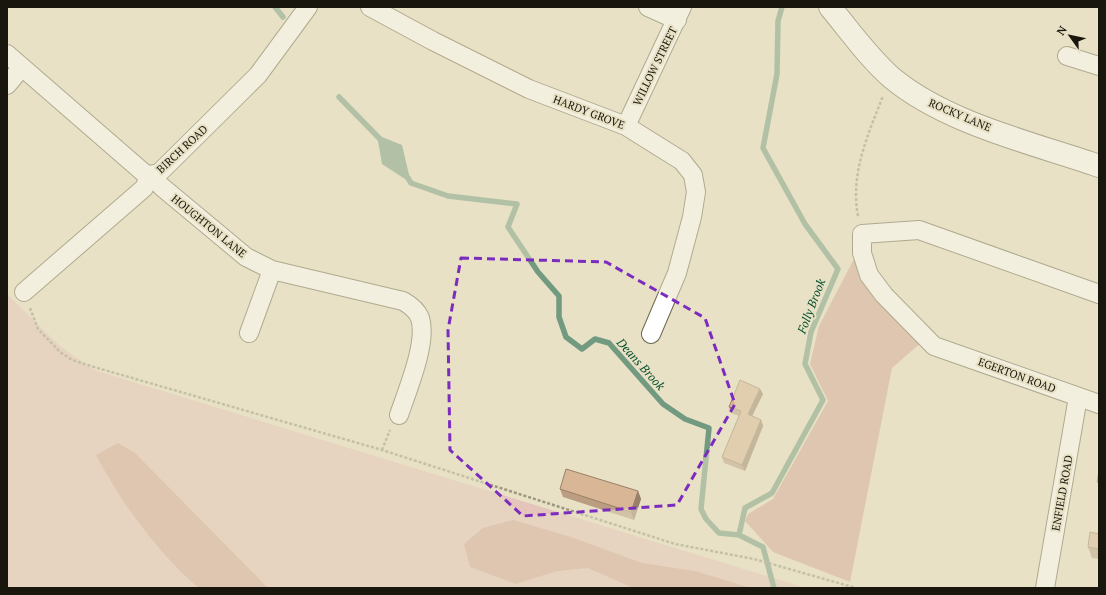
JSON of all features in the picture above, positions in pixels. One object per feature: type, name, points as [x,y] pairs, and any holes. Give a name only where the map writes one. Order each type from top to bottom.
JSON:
[{"type":"main road","name":"ROCKY LANE","points":[[830,7],[875,62],[908,90],[946,112],[1099,166]]},
{"type":"street","name":"BIRCH ROAD","points":[[24,292],[144,188],[150,175],[159,173],[258,75],[308,7]]},
{"type":"street","name":"HARDY GROVE","points":[[370,7],[529,89],[626,126],[682,161],[693,175],[696,192],[686,244],[677,273],[651,334]]},
{"type":"street","points":[[648,7],[680,13]]},
{"type":"street","name":"WILLOW STREET","points":[[626,126],[680,13]]},
{"type":"street","name":"HOUGHTON LANE","points":[[7,54],[144,173],[150,175],[162,187],[246,257],[272,270],[403,300],[414,308],[420,318],[423,333],[420,348],[399,415]]},
{"type":"street","points":[[1067,56],[1099,66]]},
{"type":"street","points":[[7,85],[22,67]]},
{"type":"street","points":[[862,234],[919,230],[1099,294]]},
{"type":"street","name":"EGERTON ROAD","points":[[862,234],[862,253],[868,275],[884,295],[934,346],[1099,404]]},
{"type":"street","points":[[249,333],[272,270]]},
{"type":"street","name":"ENFIELD ROAD","points":[[1045,588],[1078,397]]},
{"type":"path","points":[[862,234],[855,195],[860,161],[888,84],[893,78]]},
{"type":"path","points":[[24,292],[38,329],[60,352],[72,360],[382,450],[675,544],[754,559],[856,588]]},
{"type":"highlighted area","points":[[461,258],[606,262],[705,318],[735,404],[677,505],[523,516],[450,450],[448,330]]},
{"type":"shaded area","points":[[377,135],[402,145],[411,183],[382,164]]},
{"type":"shaded area","points":[[856,255],[923,341],[892,368],[850,582],[773,552],[745,521],[748,514],[773,499],[828,401],[810,364],[819,326]]},
{"type":"shaded area","points":[[7,294],[60,346],[94,370],[806,588],[7,588]]},
{"type":"shaded area","points":[[118,443],[135,453],[268,588],[199,588],[187,578],[149,536],[137,520],[116,490],[96,455]]},
{"type":"shaded area","points":[[513,520],[571,537],[642,563],[695,571],[751,588],[633,588],[588,568],[557,571],[516,584],[470,567],[464,544],[483,528]]},
{"type":"building","points":[[740,380],[760,389],[748,414],[761,420],[742,465],[722,457],[741,411],[729,407]]},
{"type":"building","points":[[566,469],[638,491],[631,512],[560,489]]},
{"type":"building","points":[[1099,471],[1099,483],[1097,482]]},
{"type":"building","points":[[1090,532],[1099,534],[1099,549],[1088,547]]},
{"type":"waterway","name":"Deans Brook","points":[[275,7],[283,17]]},
{"type":"waterway","name":"Folly Brook","points":[[774,588],[763,547],[739,535],[745,508],[772,493],[823,400],[805,364],[811,332],[838,269],[805,224],[763,148],[777,74],[778,21],[782,7]]},
{"type":"waterway","points":[[339,97],[381,140]]},
{"type":"waterway","name":"Deans Brook","points":[[408,178],[411,183],[448,196],[517,204],[508,227],[538,272],[559,296],[559,317],[566,337],[582,349],[595,339],[609,343],[663,404],[685,419],[709,428],[701,509],[706,519],[719,533],[739,535]]}]
